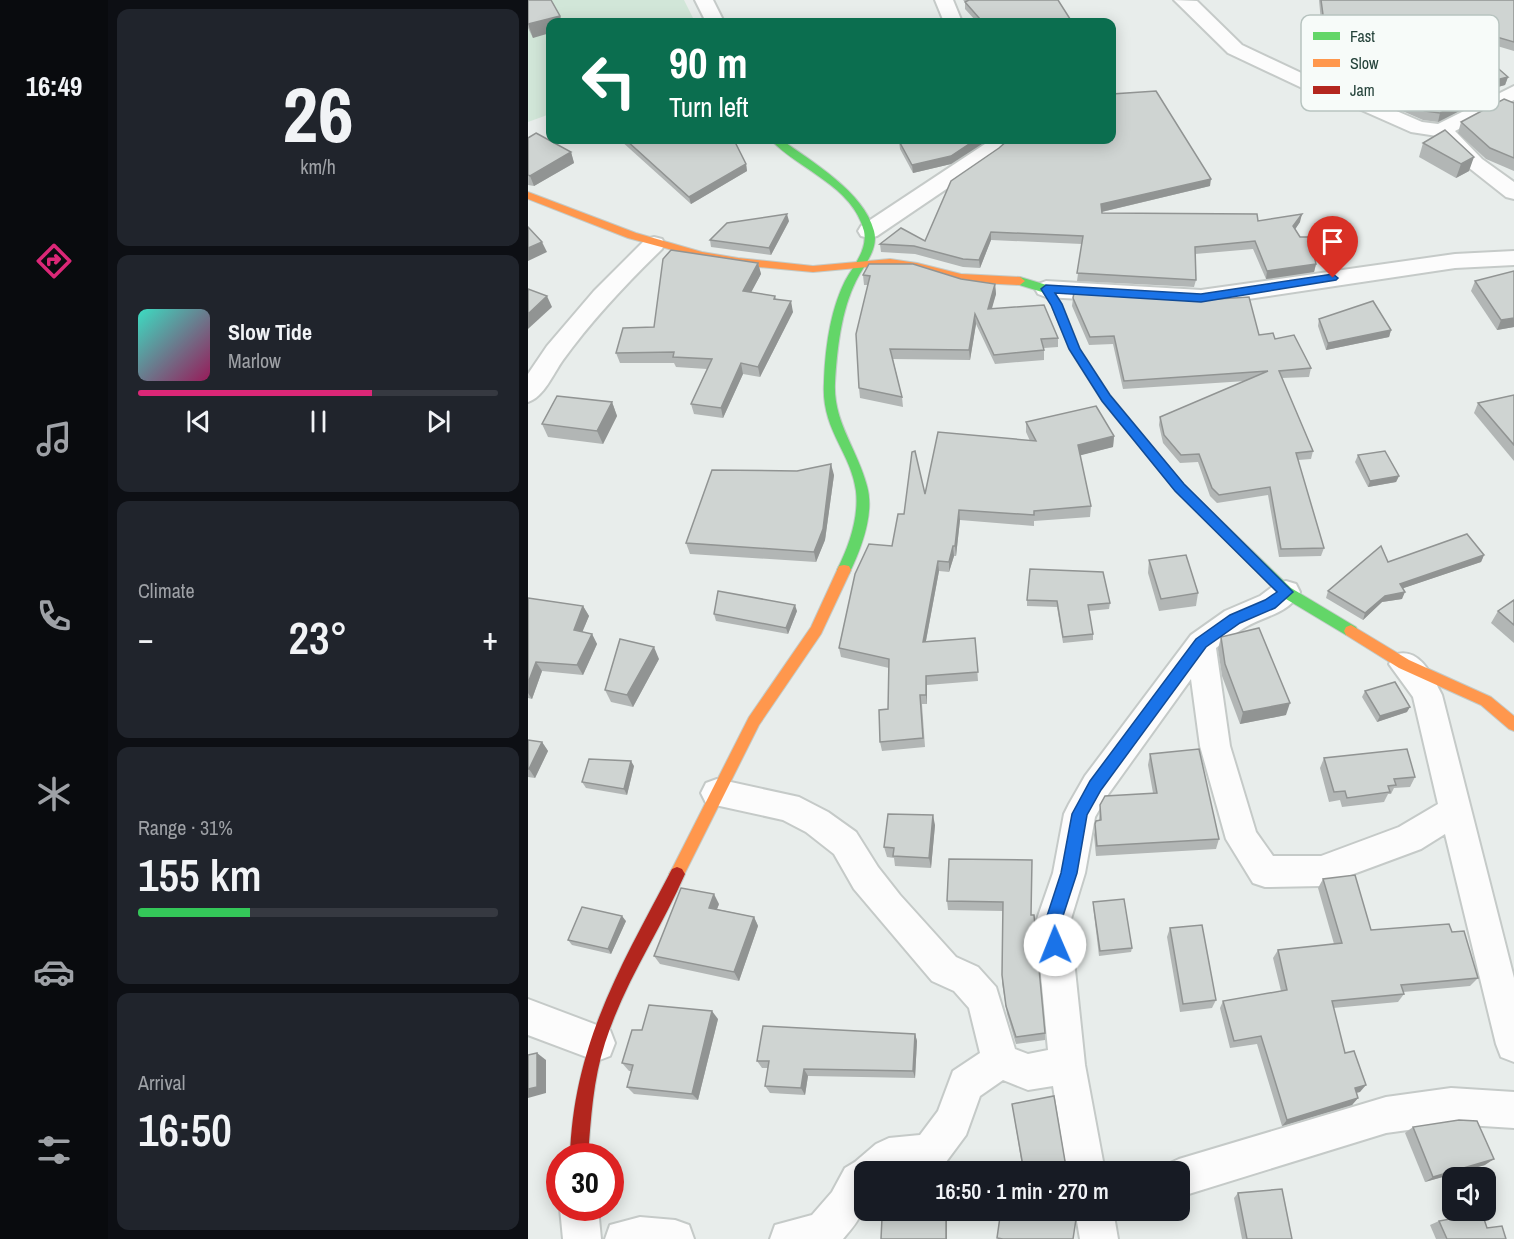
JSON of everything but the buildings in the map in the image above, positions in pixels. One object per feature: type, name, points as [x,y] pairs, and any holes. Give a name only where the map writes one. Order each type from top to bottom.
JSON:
[{"type":"street","points":[[704,0],[713,18]]},
{"type":"street","points":[[944,0],[951,18]]},
{"type":"street","points":[[1183,0],[1195,7],[1210,21],[1226,42],[1235,49],[1301,80]]},
{"type":"street","points":[[1499,100],[1514,92]]},
{"type":"street","points":[[1380,111],[1418,128],[1441,130],[1478,111]]},
{"type":"street","points":[[1441,130],[1475,163],[1514,192]]},
{"type":"street","points":[[580,1143],[583,1107],[597,1044],[626,974],[754,721],[816,630],[853,552],[860,519],[862,491],[853,465],[836,430],[829,399],[831,367],[839,316],[847,288],[869,247],[869,231],[859,209],[838,188],[781,144]]},
{"type":"street","points":[[869,231],[999,144]]},
{"type":"street","points":[[528,195],[600,226],[654,244],[726,260],[814,269],[886,262],[915,264],[962,278],[1025,281],[1046,289],[1201,298],[1455,261],[1514,258]]},
{"type":"street","points":[[528,393],[538,358],[654,244]]},
{"type":"street","points":[[1046,289],[1056,304],[1075,349],[1106,398],[1180,488],[1286,592],[1404,664],[1486,701],[1514,724]]},
{"type":"street","points":[[1084,1161],[1067,1065],[1053,922],[1069,873],[1080,814],[1096,786],[1201,643],[1235,619],[1270,604],[1286,592]]},
{"type":"street","points":[[1201,643],[1215,746],[1242,839],[1265,872],[1321,872],[1410,838],[1456,810]]},
{"type":"street","points":[[1404,664],[1418,679],[1427,695],[1514,1044]]},
{"type":"street","points":[[717,793],[788,807],[817,822],[845,843],[866,878],[944,969],[966,979],[984,999],[1000,1060]]},
{"type":"street","points":[[528,1017],[597,1044]]},
{"type":"street","points":[[1000,1060],[1028,1072],[1067,1065]]},
{"type":"street","points":[[885,1161],[890,1157],[930,1153],[953,1122],[966,1084],[1000,1060]]},
{"type":"street","points":[[1190,1175],[1386,1115],[1451,1106],[1514,1110]]},
{"type":"street","points":[[789,1239],[823,1232],[846,1206],[854,1189]]},
{"type":"street","points":[[580,1221],[582,1239]]},
{"type":"street","points":[[1096,1221],[1099,1239]]},
{"type":"street","points":[[624,1239],[640,1236],[675,1239]]},
{"type":"green space","points":[[528,0],[684,0],[693,18],[546,18],[546,115],[528,122]]},
{"type":"traffic: fast","points":[[782,144],[843,192],[864,218],[869,231],[869,246],[850,282],[843,302],[836,329],[830,370],[829,397],[832,415],[858,478],[863,501],[858,532],[844,570]]},
{"type":"traffic: fast","points":[[1020,281],[1046,289],[1056,304],[1075,349],[1106,398],[1180,488],[1286,592],[1351,631]]},
{"type":"traffic: slow","points":[[528,195],[632,236],[738,262],[813,269],[890,262],[917,266],[961,278],[1020,281]]},
{"type":"traffic: slow","points":[[677,874],[754,721],[816,630],[844,570]]},
{"type":"traffic: slow","points":[[1351,631],[1404,664],[1486,701],[1514,725]]},
{"type":"traffic: jam","points":[[580,1143],[587,1084],[597,1042],[624,978],[677,874]]},
{"type":"route","points":[[1055,945],[1053,922],[1069,873],[1080,814],[1096,786],[1201,643],[1235,619],[1270,604],[1286,592],[1180,488],[1106,398],[1075,349],[1056,304],[1046,289],[1201,298],[1333,278]]}]
